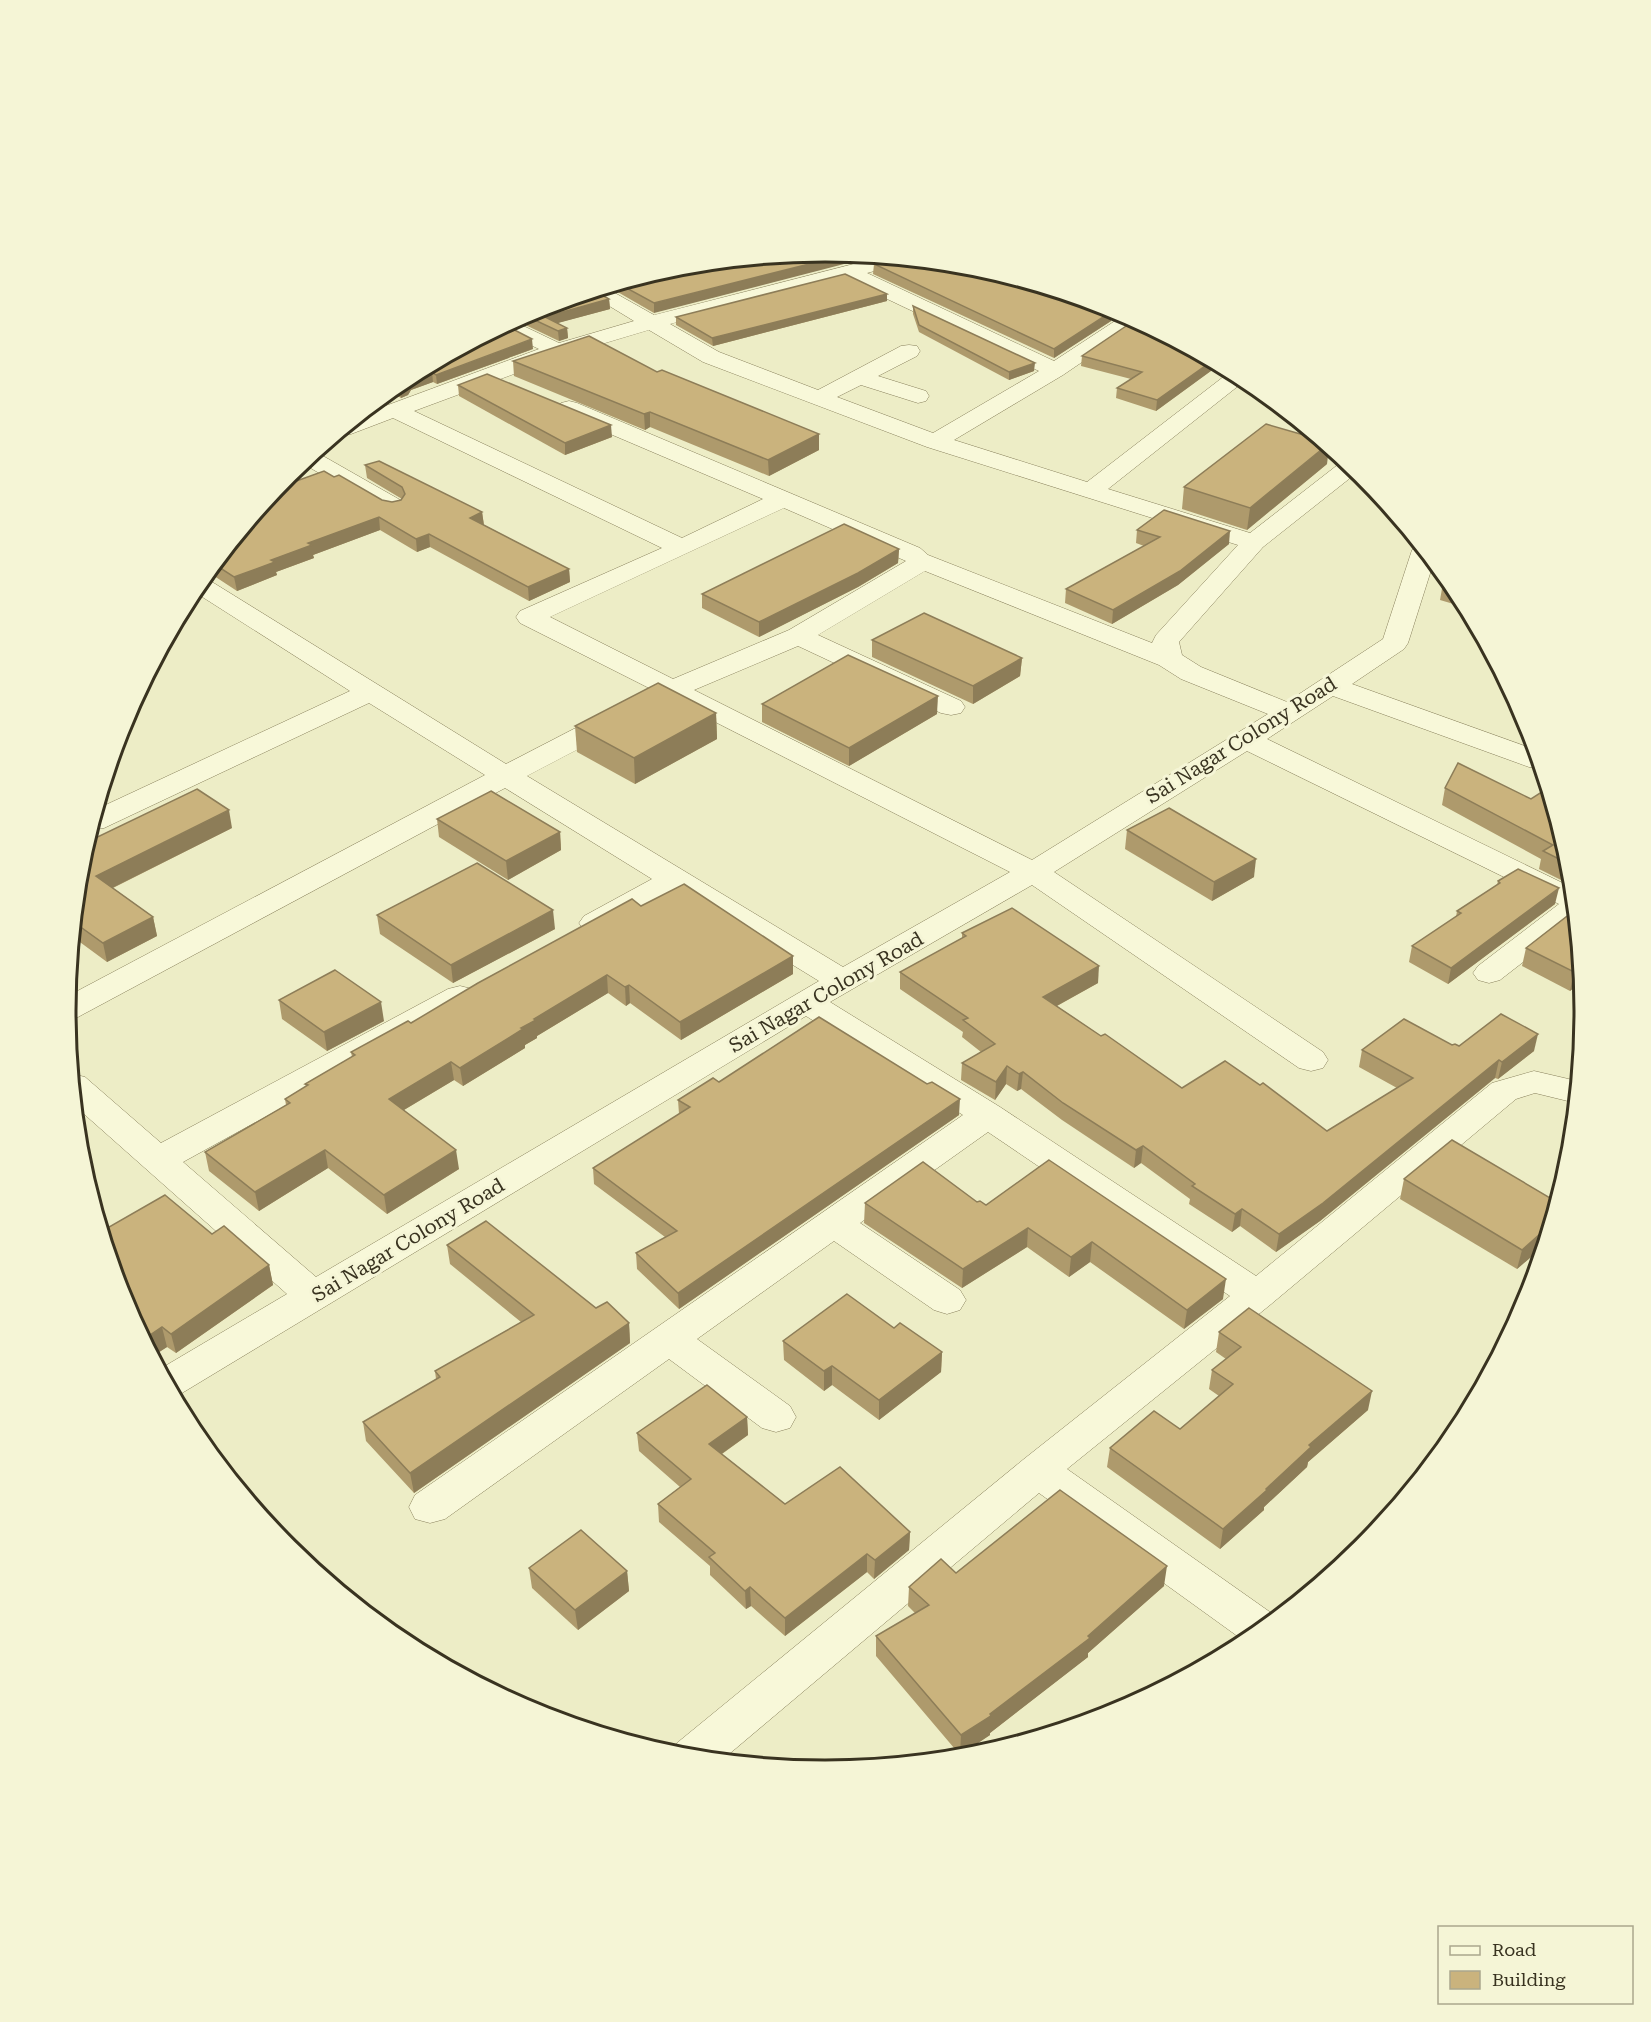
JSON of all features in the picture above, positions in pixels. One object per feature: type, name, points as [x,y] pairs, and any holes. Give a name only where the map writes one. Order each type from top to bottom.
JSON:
[{"type":"street","points":[[365,421],[557,350],[650,323],[877,264]]},
{"type":"street","points":[[848,272],[1055,370]]},
{"type":"street","points":[[605,296],[711,357],[935,442],[1254,542]]},
{"type":"street","points":[[935,442],[1055,370],[1123,324]]},
{"type":"street","points":[[515,330],[557,350]]},
{"type":"street","points":[[819,398],[909,351]]},
{"type":"street","points":[[490,376],[785,498],[911,553],[919,560],[1169,659],[1191,673],[1289,712]]},
{"type":"street","points":[[859,377],[918,396]]},
{"type":"street","points":[[1089,492],[1231,381]]},
{"type":"street","points":[[394,410],[682,548]]},
{"type":"street","points":[[317,462],[393,506]]},
{"type":"street","points":[[1169,659],[1165,641],[1254,542],[1344,471]]},
{"type":"street","points":[[785,498],[529,618],[1033,872],[1311,1060]]},
{"type":"street","name":"Sai Nagar Colony Road","points":[[174,1380],[806,1002],[1033,872],[1395,643],[1422,558]]},
{"type":"street","points":[[76,1005],[672,690],[798,636],[915,568],[919,560]]},
{"type":"street","points":[[208,588],[369,692],[673,880],[844,982]]},
{"type":"street","points":[[798,636],[951,707]]},
{"type":"street","points":[[1329,685],[1530,757]]},
{"type":"street","points":[[102,818],[369,692]]},
{"type":"street","points":[[1244,739],[1565,896]]},
{"type":"street","points":[[568,937],[673,880]]},
{"type":"street","points":[[1489,973],[1568,912]]},
{"type":"street","points":[[158,1160],[484,983]]},
{"type":"street","points":[[806,1002],[988,1115],[1257,1294]]},
{"type":"street","points":[[702,1750],[1038,1470],[1504,1091],[1534,1082],[1570,1090]]},
{"type":"street","points":[[81,1092],[314,1296]]},
{"type":"street","points":[[430,1508],[988,1115]]},
{"type":"street","points":[[834,1223],[947,1300]]},
{"type":"street","points":[[670,1339],[776,1417]]},
{"type":"street","points":[[1038,1470],[1255,1625]]},
{"type":"building","points":[[815,262],[654,303],[628,289],[679,276],[728,268]]},
{"type":"building","points":[[874,264],[923,268],[972,276],[1066,302],[1104,316],[1054,349]]},
{"type":"building","points":[[845,274],[887,294],[712,338],[676,317]]},
{"type":"building","points":[[604,296],[609,299],[545,317],[567,328],[558,331],[536,320],[585,302]]},
{"type":"building","points":[[913,306],[1035,363],[1009,372],[919,325]]},
{"type":"building","points":[[1127,326],[1206,366],[1157,400],[1117,388],[1142,372],[1082,356]]},
{"type":"building","points":[[514,330],[532,339],[436,375],[433,373],[451,362]]},
{"type":"building","points":[[589,336],[657,372],[662,370],[819,434],[768,460],[650,412],[644,414],[513,361]]},
{"type":"building","points":[[487,374],[611,425],[565,443],[458,385]]},
{"type":"building","points":[[1266,424],[1303,435],[1321,450],[1250,508],[1184,487]]},
{"type":"building","points":[[379,461],[482,512],[470,518],[569,569],[528,587],[429,534],[416,539],[379,517],[308,543],[312,545],[234,577],[221,569],[262,517],[296,481],[324,471],[334,477],[339,475],[382,500],[392,502],[401,500],[405,494],[402,487],[365,465]]},
{"type":"building","points":[[1164,510],[1230,531],[1180,571],[1113,610],[1066,589],[1160,537],[1137,530]]},
{"type":"building","points":[[844,524],[899,549],[858,573],[759,622],[702,594]]},
{"type":"building","points":[[924,613],[1022,658],[973,686],[872,640]]},
{"type":"building","points":[[848,655],[938,696],[849,748],[762,704]]},
{"type":"building","points":[[658,683],[716,713],[634,758],[575,726]]},
{"type":"building","points":[[1458,763],[1531,799],[1542,792],[1559,859],[1543,851],[1553,845],[1445,788]]},
{"type":"building","points":[[197,789],[229,810],[96,876],[153,917],[103,943],[82,928],[97,837]]},
{"type":"building","points":[[491,791],[560,832],[506,861],[437,819]]},
{"type":"building","points":[[1169,808],[1256,859],[1214,882],[1127,830]]},
{"type":"building","points":[[477,863],[553,910],[451,965],[377,915]]},
{"type":"building","points":[[1518,869],[1559,888],[1451,968],[1412,946],[1461,913],[1457,911]]},
{"type":"building","points":[[684,884],[793,956],[680,1022],[629,985],[625,987],[607,975],[534,1019],[536,1020],[521,1028],[523,1029],[460,1068],[451,1062],[389,1099],[456,1150],[384,1195],[325,1150],[255,1192],[205,1152],[290,1103],[285,1099],[308,1085],[305,1084],[355,1055],[351,1052],[408,1021],[411,1023],[478,983],[632,899],[641,906]]},
{"type":"building","points":[[1012,908],[1099,966],[1043,997],[1101,1036],[1105,1034],[1182,1088],[1225,1061],[1260,1085],[1263,1083],[1327,1131],[1413,1078],[1362,1050],[1404,1019],[1452,1045],[1459,1046],[1501,1014],[1538,1034],[1502,1062],[1499,1060],[1323,1203],[1279,1234],[1242,1209],[1235,1214],[1192,1186],[1195,1184],[1143,1146],[1136,1150],[1063,1103],[1023,1072],[1019,1074],[1007,1066],[996,1082],[962,1063],[995,1044],[963,1020],[968,1018],[900,972],[966,936],[962,933]]},
{"type":"building","points":[[1568,915],[1573,972],[1526,948]]},
{"type":"building","points":[[335,970],[381,1002],[324,1032],[279,1000]]},
{"type":"building","points":[[819,1017],[927,1084],[932,1082],[960,1099],[678,1293],[636,1253],[677,1231],[593,1168],[690,1107],[678,1100],[713,1078],[719,1082]]},
{"type":"building","points":[[1452,1140],[1551,1198],[1541,1233],[1522,1250],[1404,1179]]},
{"type":"building","points":[[1049,1160],[1226,1279],[1187,1310],[1092,1242],[1071,1257],[1028,1228],[963,1269],[865,1203],[923,1162],[977,1202],[980,1201],[986,1205]]},
{"type":"building","points":[[165,1195],[212,1234],[224,1226],[269,1265],[171,1334],[162,1327],[151,1335],[116,1252],[109,1227]]},
{"type":"building","points":[[486,1221],[596,1308],[607,1302],[629,1323],[410,1473],[363,1422],[440,1377],[435,1371],[534,1315],[447,1245]]},
{"type":"building","points":[[847,1294],[894,1328],[900,1323],[942,1352],[879,1400],[832,1366],[824,1371],[783,1341]]},
{"type":"building","points":[[1249,1308],[1372,1391],[1309,1445],[1311,1447],[1267,1490],[1223,1529],[1110,1448],[1154,1411],[1180,1429],[1233,1384],[1212,1370],[1241,1347],[1219,1332]]},
{"type":"building","points":[[707,1385],[747,1417],[709,1444],[785,1504],[840,1467],[910,1532],[875,1560],[867,1554],[785,1618],[750,1587],[745,1591],[709,1557],[715,1553],[658,1504],[691,1479],[637,1433]]},
{"type":"building","points":[[1060,1490],[1167,1566],[1088,1636],[1090,1638],[990,1714],[991,1716],[961,1735],[876,1636],[929,1605],[909,1587],[941,1559],[956,1573]]},
{"type":"building","points":[[581,1530],[627,1571],[575,1610],[529,1568]]}]
